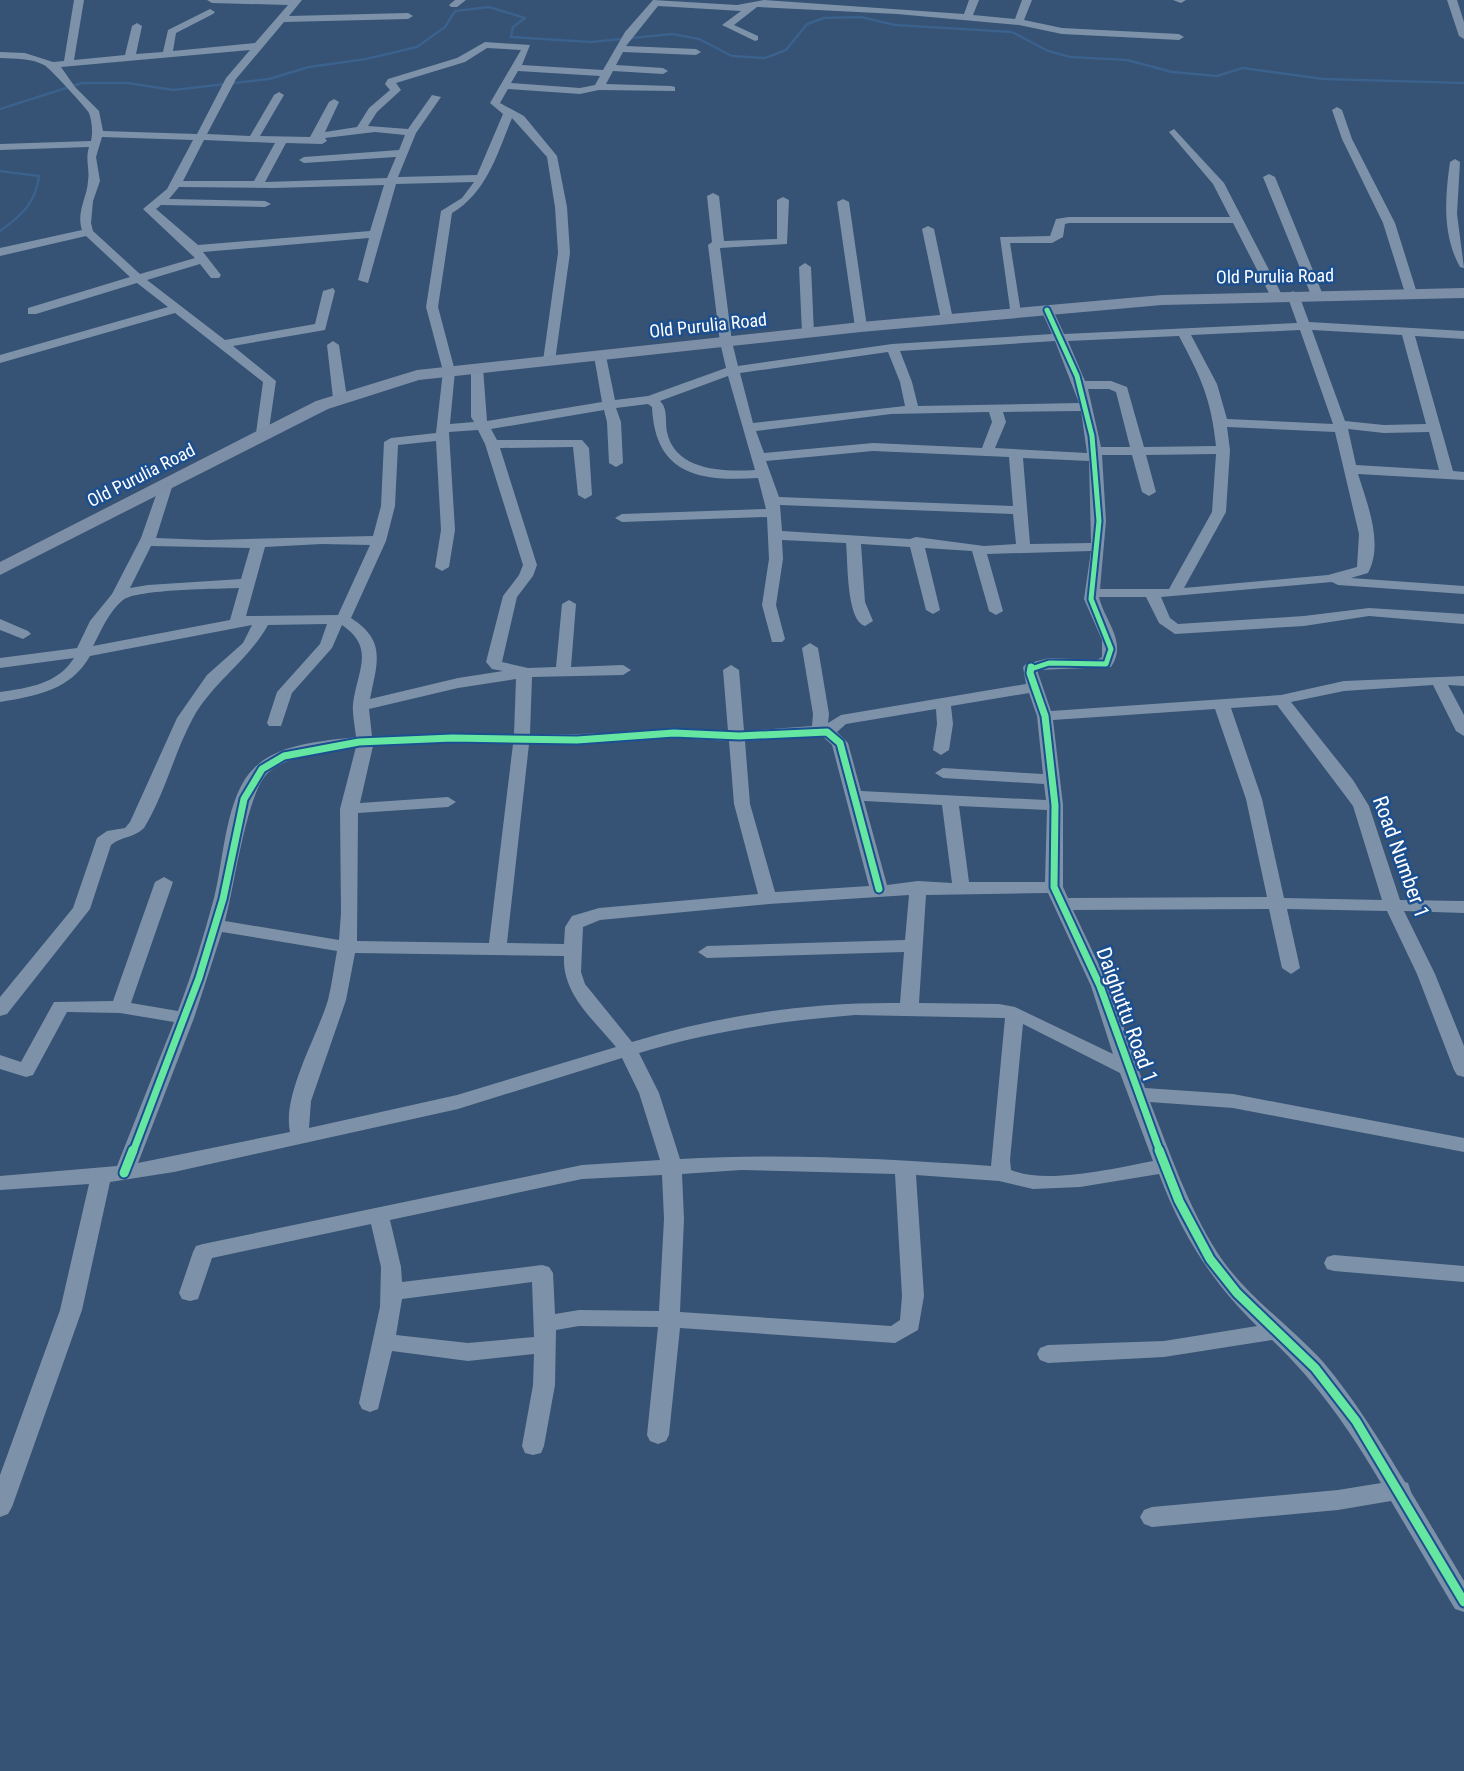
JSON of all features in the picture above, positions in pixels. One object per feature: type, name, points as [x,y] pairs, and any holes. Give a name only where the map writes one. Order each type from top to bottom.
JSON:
[{"type":"main road","name":"Old Purulia Road","points":[[0,569],[263,433],[340,398],[417,375],[861,327],[1162,300],[1284,295],[1464,293]]},
{"type":"street","points":[[68,64],[79,0]]},
{"type":"street","points":[[212,0],[297,1]]},
{"type":"street","points":[[916,13],[921,0]]},
{"type":"street","points":[[968,17],[974,0]]},
{"type":"street","points":[[1019,22],[1027,0]]},
{"type":"street","points":[[215,275],[199,254],[149,211],[176,184],[231,78],[297,1]]},
{"type":"street","points":[[599,87],[624,41],[657,1],[916,13],[1019,22],[1062,31],[1179,37]]},
{"type":"street","points":[[755,4],[727,25],[755,38]]},
{"type":"street","points":[[1457,6],[1464,36]]},
{"type":"street","points":[[168,53],[171,32],[210,12]]},
{"type":"street","points":[[281,19],[408,16]]},
{"type":"street","points":[[130,57],[137,26]]},
{"type":"street","points":[[624,41],[696,52]]},
{"type":"street","points":[[359,131],[373,110],[396,90],[390,84],[392,81],[461,61],[490,44],[527,47],[495,103],[520,118],[550,151],[561,207],[564,253],[549,361]]},
{"type":"street","points":[[52,65],[257,46]]},
{"type":"street","points":[[0,55],[38,58],[52,65],[94,111],[97,139],[90,163],[94,181],[86,212],[88,232],[176,309],[270,381],[263,433]]},
{"type":"street","points":[[516,68],[663,71]]},
{"type":"street","points":[[504,86],[580,90],[599,87],[671,89]]},
{"type":"street","points":[[253,139],[279,95]]},
{"type":"street","points":[[364,280],[401,153],[411,133],[436,97]]},
{"type":"street","points":[[314,138],[334,102]]},
{"type":"street","points":[[1337,110],[1347,139],[1389,223],[1411,293]]},
{"type":"street","points":[[442,567],[448,530],[442,432],[449,371],[433,318],[433,293],[446,214],[466,200],[481,178],[509,112]]},
{"type":"street","points":[[0,147],[97,139],[201,137],[282,140],[359,131],[411,133]]},
{"type":"street","points":[[1093,593],[1174,593],[1328,579],[1356,574],[1366,564],[1365,526],[1340,426],[1306,326],[1234,220],[1218,183],[1174,132]]},
{"type":"street","points":[[314,138],[339,142]]},
{"type":"street","points":[[258,185],[282,140]]},
{"type":"street","points":[[304,160],[401,153]]},
{"type":"street","points":[[1455,162],[1451,190],[1452,222],[1458,253],[1464,264]]},
{"type":"street","points":[[1269,177],[1317,295]]},
{"type":"street","points":[[176,184],[258,185],[481,178]]},
{"type":"street","points":[[713,196],[718,243]]},
{"type":"street","points":[[777,639],[769,605],[777,535],[774,507],[748,428],[726,342],[714,245],[783,242],[783,200]]},
{"type":"street","points":[[158,202],[265,204]]},
{"type":"street","points":[[843,202],[861,327]]},
{"type":"street","points":[[1015,313],[1004,239],[1052,240],[1056,237],[1060,221],[1069,219],[1234,220]]},
{"type":"street","points":[[928,229],[947,319]]},
{"type":"street","points":[[0,252],[88,232]]},
{"type":"street","points":[[32,310],[139,278],[199,254],[376,234]]},
{"type":"street","points":[[805,267],[808,333]]},
{"type":"street","points":[[223,344],[321,327],[330,291]]},
{"type":"street","points":[[0,359],[176,309]]},
{"type":"street","points":[[124,1173],[185,1018],[216,925],[241,811],[261,769],[273,761],[314,748],[365,743],[522,737],[561,740],[677,733],[734,735],[823,731],[841,720],[1035,687],[1031,667],[1038,664],[1096,666],[1110,660],[1106,632],[1093,606],[1098,548],[1094,454],[1080,385],[1047,310]]},
{"type":"street","points":[[275,723],[285,692],[327,645],[379,541],[388,506],[391,442],[650,400],[734,370],[892,348],[1059,336],[1306,326],[1464,335]]},
{"type":"street","points":[[1408,331],[1447,474]]},
{"type":"street","points":[[1174,593],[1219,512],[1223,450],[1220,423],[1210,384],[1182,332]]},
{"type":"street","points":[[333,345],[340,398]]},
{"type":"street","points":[[892,348],[906,382],[912,410]]},
{"type":"street","points":[[600,356],[614,422],[616,463]]},
{"type":"street","points":[[477,368],[477,406],[482,426],[492,444],[530,565],[526,576],[510,596],[494,662],[497,666],[521,669],[524,673],[522,737],[497,949]]},
{"type":"street","points":[[1080,385],[1111,385],[1122,390],[1149,492]]},
{"type":"street","points":[[650,400],[658,405],[664,443],[681,460],[718,476],[761,465],[873,447],[1094,454],[1139,450],[1223,450]]},
{"type":"street","points":[[748,428],[869,412],[1084,407]]},
{"type":"street","points":[[987,452],[999,422],[995,409]]},
{"type":"street","points":[[1220,423],[1384,429],[1434,428]]},
{"type":"street","points":[[492,444],[578,443],[582,448],[585,495]]},
{"type":"street","points":[[1016,453],[1023,548]]},
{"type":"street","points":[[1350,469],[1464,476]]},
{"type":"street","points":[[0,697],[53,687],[78,667],[98,621],[118,594],[147,540],[166,484]]},
{"type":"street","points":[[622,518],[774,507],[1020,510]]},
{"type":"street","points":[[777,535],[971,544],[981,550],[1098,548]]},
{"type":"street","points":[[853,538],[858,601],[865,621]]},
{"type":"street","points":[[147,540],[206,544],[343,539],[379,541]]},
{"type":"street","points":[[916,541],[933,610]]},
{"type":"street","points":[[237,622],[259,542]]},
{"type":"street","points":[[981,550],[996,611]]},
{"type":"street","points":[[1328,579],[1464,590]]},
{"type":"street","points":[[118,594],[148,589],[248,583]]},
{"type":"street","points":[[1152,594],[1164,620],[1175,629],[1304,621],[1369,612],[1464,619]]},
{"type":"street","points":[[564,671],[569,604]]},
{"type":"street","points":[[0,663],[83,652],[237,622],[340,619],[355,624],[369,646],[362,711],[365,743],[348,809],[350,914],[347,947],[337,1000],[300,1101],[298,1123],[301,1136]]},
{"type":"street","points":[[0,1010],[81,909],[103,842],[113,835],[130,832],[138,824],[170,748],[202,692],[249,645],[263,620]]},
{"type":"street","points":[[0,624],[23,634]]},
{"type":"street","points":[[810,648],[823,731],[840,743],[879,889]]},
{"type":"street","points":[[362,711],[458,683],[524,673],[624,670]]},
{"type":"street","points":[[731,670],[734,735],[742,804],[768,897]]},
{"type":"street","points":[[1438,680],[1464,731]]},
{"type":"street","points":[[1045,716],[1281,700],[1345,686],[1464,681]]},
{"type":"street","name":"Daighuttu Road 1","points":[[1035,687],[1045,716],[1055,805],[1054,887],[1100,986],[1165,1166],[1210,1259],[1237,1293],[1315,1368],[1356,1421],[1400,1490],[1464,1602]]},
{"type":"street","name":"Road Number 1","points":[[1281,700],[1361,806],[1393,906],[1426,974],[1464,1070]]},
{"type":"street","points":[[941,750],[945,724],[943,703]]},
{"type":"street","points":[[1222,705],[1254,799],[1291,968]]},
{"type":"street","points":[[943,773],[1052,780]]},
{"type":"street","points":[[856,796],[1055,805]]},
{"type":"street","points":[[950,799],[961,886]]},
{"type":"street","points":[[348,809],[448,802]]},
{"type":"street","points":[[120,1007],[164,882]]},
{"type":"street","points":[[909,1009],[918,887]]},
{"type":"street","points":[[658,1435],[667,1367],[674,1219],[673,1167],[649,1093],[627,1048],[576,986],[572,972],[574,928],[584,916],[768,897],[918,887],[1054,887]]},
{"type":"street","points":[[1063,904],[1275,903],[1464,907]]},
{"type":"street","points":[[216,925],[347,947],[573,950]]},
{"type":"street","points":[[707,952],[914,946]]},
{"type":"street","points":[[0,1062],[26,1070],[61,1006],[120,1007],[185,1018]]},
{"type":"street","points":[[0,1183],[101,1176],[174,1165],[458,1102],[682,1032],[786,1014],[909,1009],[1015,1013],[1128,1069]]},
{"type":"street","points":[[1002,1174],[1000,1160],[1015,1013]]},
{"type":"street","points":[[1138,1094],[1233,1101],[1464,1145]]},
{"type":"street","points":[[190,1293],[204,1252],[379,1216],[543,1178],[582,1172],[741,1163],[905,1167],[1002,1174],[1012,1180],[1079,1180],[1165,1166]]},
{"type":"street","points":[[385,1342],[468,1352],[545,1335],[579,1318],[668,1320],[895,1335],[910,1324],[913,1296],[905,1167]]},
{"type":"street","points":[[0,1507],[71,1310],[101,1176]]},
{"type":"street","points":[[370,1403],[391,1307],[391,1267],[379,1216]]},
{"type":"street","points":[[1334,1263],[1464,1274]]},
{"type":"street","points":[[389,1292],[541,1273],[545,1335],[544,1385],[533,1446]]},
{"type":"street","points":[[1048,1354],[1164,1349],[1276,1331]]},
{"type":"street","points":[[1152,1517],[1338,1500],[1400,1490]]},
{"type":"waterway","points":[[0,109],[82,83],[128,83],[173,90],[269,79],[309,67],[366,59],[417,47],[445,27],[455,11],[489,7],[525,18],[513,27],[511,37],[591,42],[672,34],[699,39],[732,56],[765,58],[786,50],[807,24],[824,18],[861,17],[895,25],[1012,32],[1048,51],[1070,57],[1127,60],[1172,72],[1217,76],[1243,68],[1324,79],[1464,83]]},
{"type":"waterway","points":[[0,171],[39,176],[31,201],[15,220],[0,231]]},
{"type":"cycle path","points":[[1047,310],[1077,376],[1087,409],[1099,492],[1098,549],[1091,599],[1110,640],[1111,649],[1106,664],[1049,663],[1031,667],[1030,673],[1045,716],[1055,805],[1054,887],[1100,986],[1128,1069],[1179,1201],[1210,1259],[1237,1293],[1315,1368],[1356,1421],[1464,1602]]},
{"type":"cycle path","points":[[124,1173],[170,1057],[212,939],[244,799],[262,769],[284,756],[317,747],[405,739],[563,740],[674,733],[758,736],[807,731],[827,732],[840,743],[879,889]]}]
